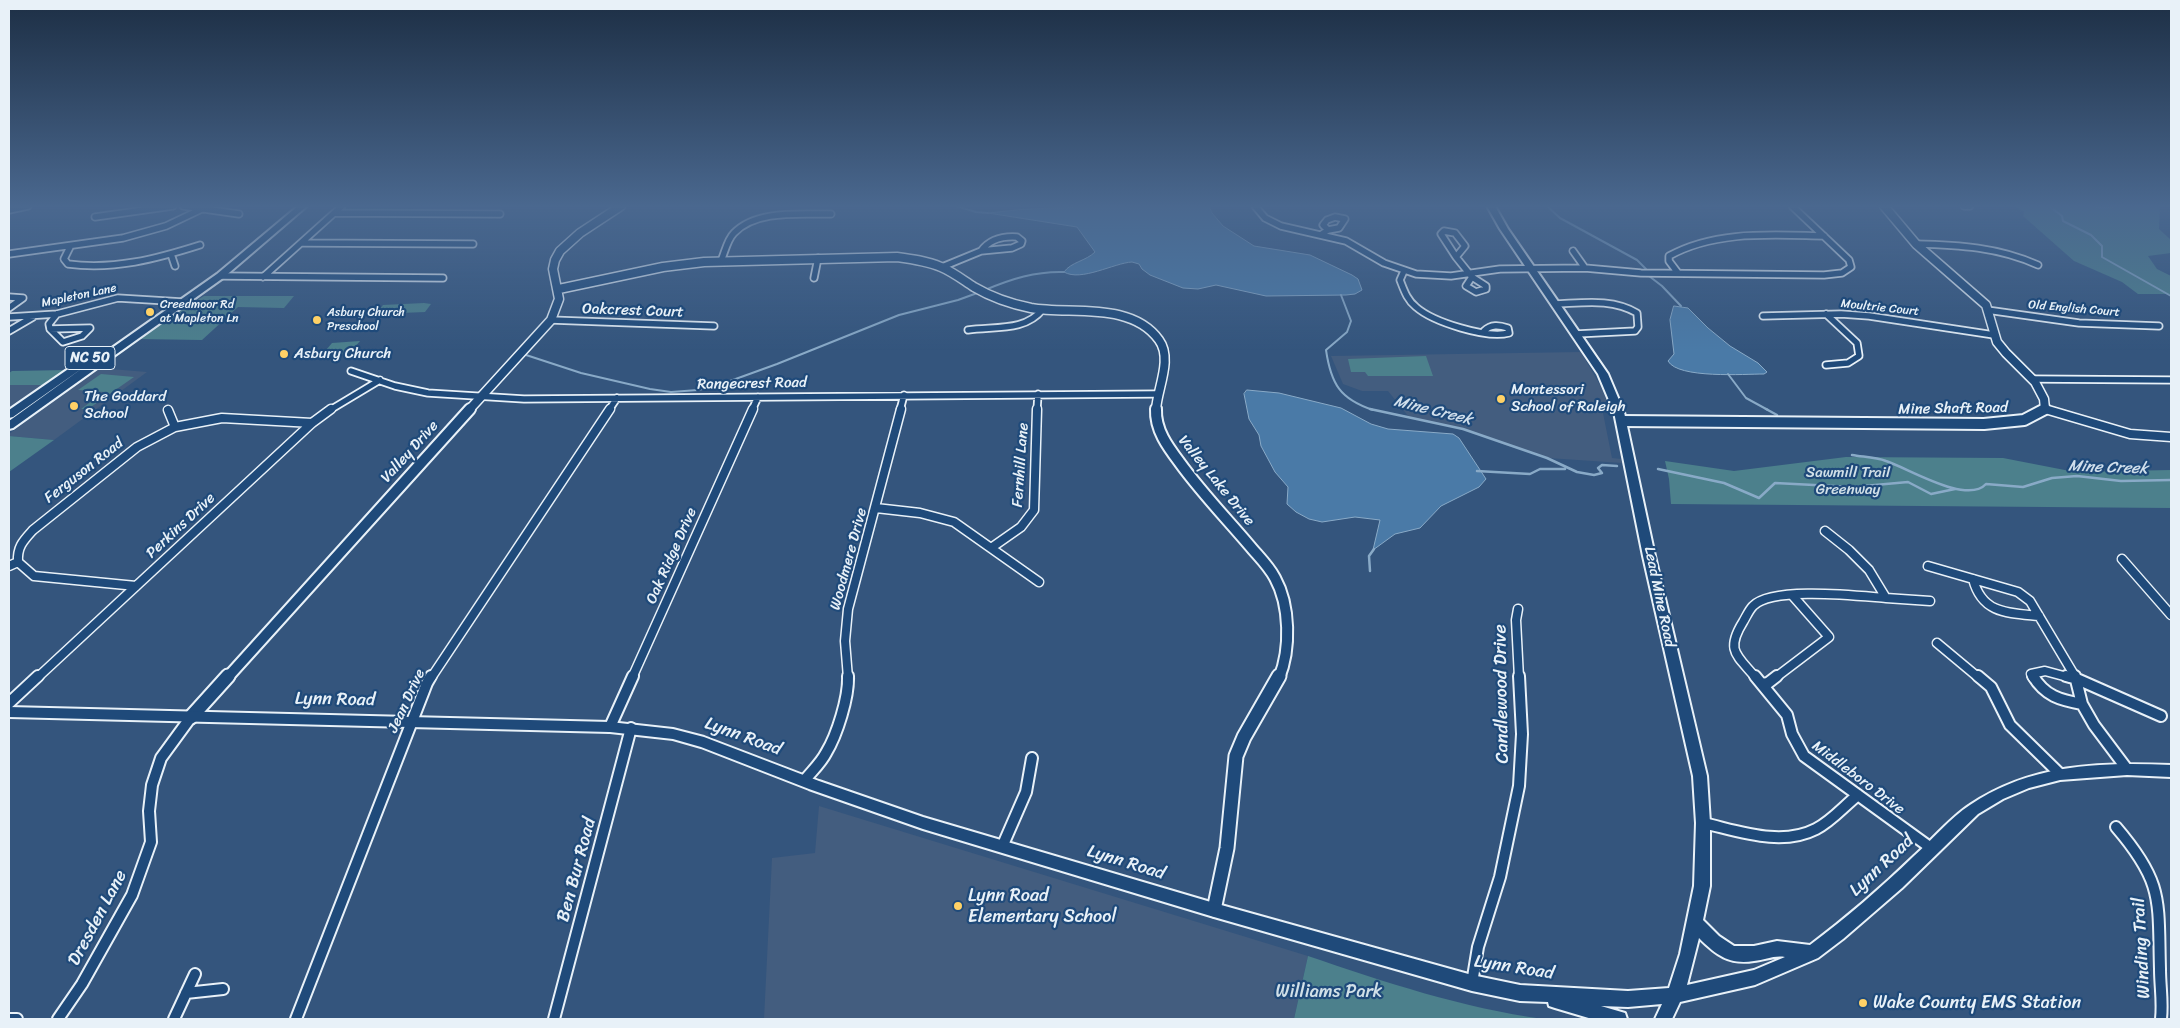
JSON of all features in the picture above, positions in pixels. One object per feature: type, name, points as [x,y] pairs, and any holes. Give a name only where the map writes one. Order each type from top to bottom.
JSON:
[{"type":"main road","name":"NC 50","points":[[9,415],[172,302],[236,254]]},
{"type":"main road","name":"NC 50","points":[[9,426],[184,302],[248,254]]},
{"type":"main road","name":"Lead Mine Road","points":[[1521,254],[1603,374],[1622,421],[1649,556],[1700,776],[1703,823],[1702,886],[1695,923],[1675,995],[1663,1019]]},
{"type":"main road","name":"Lynn Road","points":[[9,712],[610,727],[673,734],[704,742],[880,808],[1214,910],[1472,983],[1520,993],[1628,999],[1675,995],[1733,983],[1755,977],[1812,952],[1837,934],[1904,876],[1931,848],[1973,810],[1998,795],[2026,783],[2060,774],[2128,769],[2171,770]]},
{"type":"main road","points":[[1695,923],[1713,941],[1731,954],[1754,954],[1777,948],[1812,952]]},
{"type":"main road","points":[[1541,995],[1619,1019]]},
{"type":"street","points":[[67,254],[64,259],[68,264],[79,267],[117,266],[171,254],[175,266]]},
{"type":"street","points":[[263,277],[291,254]]},
{"type":"street","name":"Valley Drive","points":[[192,717],[480,397],[552,320],[558,307],[559,290],[553,266],[559,254]]},
{"type":"street","points":[[721,261],[724,254]]},
{"type":"street","points":[[942,267],[974,254]]},
{"type":"street","points":[[1368,254],[1404,271],[1433,276],[1470,276],[1500,269],[1585,268],[1678,273],[1842,273],[1850,266],[1849,260],[1843,254]]},
{"type":"street","points":[[1454,254],[1470,276]]},
{"type":"street","points":[[1575,254],[1585,268]]},
{"type":"street","points":[[1674,254],[1670,256],[1669,261],[1678,273]]},
{"type":"street","points":[[1928,254],[1986,305],[1994,334],[2001,348],[2032,379],[2045,401],[2045,409],[2130,434],[2171,437]]},
{"type":"street","points":[[2011,254],[2038,266]]},
{"type":"street","name":"Valley Lake Drive","points":[[559,290],[663,267],[721,261],[897,257],[924,261],[942,267],[986,294],[1025,306],[1114,315],[1133,321],[1153,332],[1163,345],[1165,356],[1156,394],[1155,416],[1159,432],[1183,468],[1263,561],[1276,579],[1280,588],[1285,626],[1287,653],[1282,672],[1247,728],[1238,750],[1232,778],[1228,834],[1214,910]]},
{"type":"street","points":[[814,278],[818,258]]},
{"type":"street","points":[[1404,271],[1400,280],[1404,292],[1426,314],[1453,327],[1484,331]]},
{"type":"street","points":[[220,276],[443,278]]},
{"type":"street","points":[[9,297],[23,298],[9,308]]},
{"type":"street","name":"Mapleton Lane","points":[[9,317],[33,317],[56,314],[118,298],[184,302]]},
{"type":"street","points":[[1555,304],[1614,303],[1630,308],[1637,313],[1638,327],[1635,331],[1576,334]]},
{"type":"street","points":[[968,330],[1026,323],[1039,315],[1043,309]]},
{"type":"street","name":"Old English Court","points":[[1987,310],[2079,323],[2159,326]]},
{"type":"street","points":[[50,329],[90,328],[82,336],[63,342],[50,329],[49,324],[56,314]]},
{"type":"street","points":[[1826,314],[1857,344],[1859,356],[1855,361],[1848,364],[1826,365]]},
{"type":"street","name":"Moultrie Court","points":[[1763,316],[1826,314],[1897,319],[1994,334]]},
{"type":"street","points":[[9,331],[33,317]]},
{"type":"street","name":"Oakcrest Court","points":[[552,320],[714,326]]},
{"type":"street","name":"Rangecrest Road","points":[[351,371],[428,393],[524,399],[1156,394]]},
{"type":"street","points":[[2032,379],[2171,380]]},
{"type":"street","name":"Perkins Drive","points":[[9,703],[312,423],[338,404],[380,380]]},
{"type":"street","name":"Fernhill Lane","points":[[991,548],[1021,528],[1034,510],[1038,394]]},
{"type":"street","name":"Woodmere Drive","points":[[804,781],[826,754],[836,730],[844,702],[848,682],[845,641],[848,609],[876,508],[904,395]]},
{"type":"street","name":"Oak Ridge Drive","points":[[610,727],[758,397]]},
{"type":"street","name":"Jean Drive","points":[[296,1019],[427,683],[616,398]]},
{"type":"street","name":"Mine Shaft Road","points":[[1622,421],[1984,424],[2024,420],[2045,409]]},
{"type":"street","points":[[168,410],[175,427]]},
{"type":"street","name":"Ferguson Road","points":[[18,562],[17,552],[21,543],[33,530],[137,447],[175,427],[222,418],[312,423]]},
{"type":"street","points":[[876,508],[920,514],[954,522],[1038,582]]},
{"type":"street","points":[[1825,532],[1849,550],[1869,570],[1886,598]]},
{"type":"street","points":[[2122,559],[2171,615]]},
{"type":"street","points":[[9,566],[18,562],[34,576],[136,586]]},
{"type":"street","points":[[1928,566],[2018,592],[2030,601],[2077,679],[2082,704],[2094,725],[2128,769]]},
{"type":"street","points":[[1973,579],[1975,591],[1982,602],[1998,610],[2039,616]]},
{"type":"street","name":"Middleboro Drive","points":[[1930,601],[1820,593],[1769,598],[1754,605],[1734,636],[1733,644],[1738,656],[1786,715],[1794,740],[1804,756],[1931,848]]},
{"type":"street","points":[[1762,684],[1768,683],[1829,637],[1792,595]]},
{"type":"street","name":"Candlewood Drive","points":[[1472,983],[1478,946],[1500,877],[1518,786],[1522,734],[1516,620],[1518,609]]},
{"type":"street","points":[[1937,643],[1991,687],[2010,725],[2060,774]]},
{"type":"street","points":[[2082,704],[2056,698],[2040,690],[2031,674],[2045,671],[2077,679],[2162,716]]},
{"type":"street","name":"Dresden Lane","points":[[58,1019],[82,984],[132,895],[150,842],[149,811],[152,785],[161,758],[192,717]]},
{"type":"street","name":"Ben Bur Road","points":[[554,1019],[632,728]]},
{"type":"street","points":[[1002,846],[1032,774],[1032,758]]},
{"type":"street","points":[[1703,823],[1770,837],[1790,837],[1818,827],[1858,795]]},
{"type":"street","name":"Winding Trail","points":[[2116,827],[2140,857],[2155,883],[2158,893],[2165,1014]]},
{"type":"street","points":[[174,1019],[196,974]]},
{"type":"street","points":[[186,993],[223,989]]},
{"type":"street","points":[[9,1019],[17,1019]]},
{"type":"shaded area","points":[[1092,254],[1304,254],[1310,255],[1352,275],[1358,279],[1362,290],[1355,294],[1346,295],[1266,296],[1216,285],[1198,289],[1183,288],[1150,275],[1139,264],[1132,262],[1079,275],[1064,272]]},
{"type":"shaded area","points":[[1674,306],[1688,308],[1730,346],[1758,363],[1767,372],[1764,374],[1728,375],[1698,373],[1674,367],[1668,361],[1674,354],[1670,320]]},
{"type":"shaded area","name":"Montessori School of Raleigh","points":[[1581,352],[1601,387],[1610,408],[1602,408],[1612,458],[1621,459],[1622,463],[1548,458],[1505,445],[1478,434],[1409,417],[1388,391],[1362,391],[1343,384],[1331,356]]},
{"type":"shaded area","name":"The Goddard School","points":[[99,368],[147,372],[54,440],[9,436],[9,434]]},
{"type":"shaded area","points":[[9,385],[45,385],[9,411]]},
{"type":"shaded area","points":[[1247,390],[1279,393],[1341,408],[1371,424],[1388,429],[1453,434],[1459,438],[1486,479],[1479,487],[1441,506],[1420,528],[1395,534],[1373,550],[1380,520],[1355,517],[1322,522],[1309,519],[1296,512],[1287,504],[1288,487],[1275,472],[1261,446],[1259,435],[1249,419],[1244,394]]},
{"type":"shaded area","name":"Lynn Road Elementary School","points":[[819,806],[1308,956],[1294,1019],[764,1019],[772,858],[815,853]]},
{"type":"green space","points":[[2066,254],[2164,254],[2148,256],[2157,269],[2171,276],[2171,294],[2138,294],[2122,282],[2074,261]]},
{"type":"green space","points":[[204,296],[294,296],[284,308],[238,307],[202,340],[139,339],[161,322],[142,334],[173,312],[189,303],[172,315]]},
{"type":"green space","points":[[431,304],[425,312],[376,314],[383,305]]},
{"type":"green space","points":[[360,341],[349,354],[322,355],[332,343]]},
{"type":"green space","points":[[1426,356],[1433,376],[1368,376],[1365,372],[1351,372],[1348,359]]},
{"type":"green space","points":[[68,370],[45,385],[9,385],[9,373],[12,371]]},
{"type":"green space","points":[[101,374],[134,377],[88,409],[81,409],[104,392],[78,390]]},
{"type":"green space","points":[[9,436],[54,440],[9,472]]},
{"type":"green space","name":"Sawmill Trail Greenway","points":[[1846,457],[2003,458],[2075,472],[2171,470],[2171,508],[1671,504],[1665,461],[1734,471]]},
{"type":"green space","name":"Williams Park","points":[[1308,956],[1454,1001],[1543,1019],[1294,1019]]},
{"type":"waterway","points":[[1626,254],[1637,260],[1646,269],[1649,276],[1662,286],[1681,306]]},
{"type":"waterway","points":[[2102,254],[2102,257],[2171,296]]},
{"type":"waterway","points":[[985,290],[1024,276],[1064,272]]},
{"type":"waterway","points":[[523,354],[581,373],[650,389],[671,392],[698,390],[719,385],[777,364],[899,315],[958,300],[980,292]]},
{"type":"waterway","name":"Mine Creek","points":[[1341,295],[1351,321],[1347,332],[1326,350],[1328,362],[1334,381],[1339,389],[1352,401],[1371,409]]},
{"type":"waterway","points":[[1728,374],[1746,398],[1768,410]]},
{"type":"waterway","name":"Mine Creek","points":[[1371,409],[1463,429],[1547,458],[1577,472],[1594,475],[1602,473],[1598,468],[1602,465],[1617,466]]},
{"type":"waterway","points":[[1766,409],[1777,415]]},
{"type":"waterway","name":"Mine Creek","points":[[1852,455],[1882,460],[1937,483],[1965,490],[1977,489],[1986,484],[2023,487],[2052,478],[2077,476],[2121,481],[2171,480]]},
{"type":"waterway","points":[[1477,471],[1530,474],[1540,469],[1565,469]]},
{"type":"waterway","name":"Mine Creek","points":[[1658,469],[1724,483],[1759,498],[1775,483],[1853,487],[1908,482],[1931,494],[1955,489]]},
{"type":"waterway","points":[[1370,571],[1369,556],[1374,549]]},
{"type":"place","name":"Creedmoor Rd at Mapleton Ln","points":[[150,312]]},
{"type":"place","name":"Asbury Church Preschool","points":[[317,320]]},
{"type":"place","name":"Asbury Church","points":[[284,354]]},
{"type":"place","name":"Montessori School of Raleigh","points":[[1501,399]]},
{"type":"place","name":"The Goddard School","points":[[74,406]]},
{"type":"place","name":"Lynn Road Elementary School","points":[[958,906]]},
{"type":"place","name":"Wake County EMS Station","points":[[1863,1003]]}]
